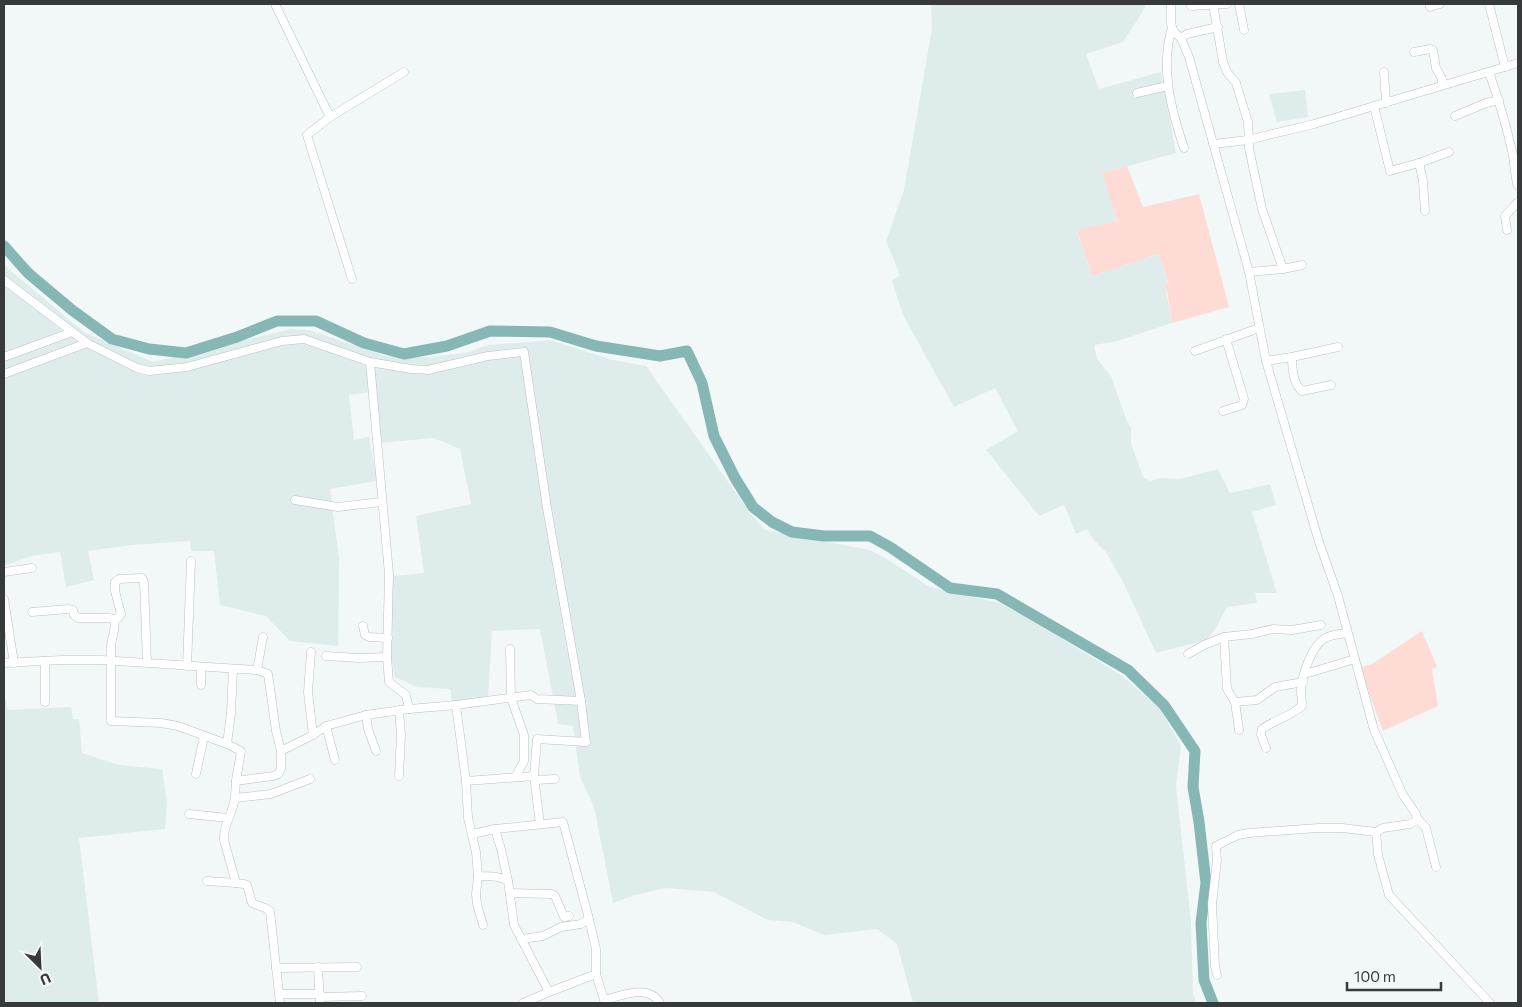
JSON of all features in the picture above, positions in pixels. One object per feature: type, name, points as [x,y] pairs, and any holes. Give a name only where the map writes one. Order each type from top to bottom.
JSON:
[{"type":"street","points":[[275,4],[330,117]]},
{"type":"street","points":[[1171,4],[1177,33],[1189,57],[1249,272],[1266,362],[1319,542],[1338,596],[1374,730],[1391,770],[1417,818],[1426,828],[1436,868]]},
{"type":"street","points":[[1191,6],[1227,4]]},
{"type":"street","points":[[1239,4],[1244,30]]},
{"type":"street","points":[[1430,7],[1440,4]]},
{"type":"street","points":[[1489,4],[1506,67]]},
{"type":"street","points":[[1214,5],[1225,68],[1236,83],[1248,122],[1250,129],[1248,140],[1262,209],[1283,269]]},
{"type":"street","points":[[1177,33],[1187,34],[1218,27]]},
{"type":"street","points":[[1177,33],[1167,52],[1166,70],[1174,115],[1184,148]]},
{"type":"street","points":[[1414,52],[1433,50],[1436,68],[1442,79],[1442,85]]},
{"type":"street","points":[[1213,144],[1248,140],[1314,124],[1518,63]]},
{"type":"street","points":[[352,279],[307,135],[308,132],[330,117],[404,72]]},
{"type":"street","points":[[1384,72],[1386,103]]},
{"type":"street","points":[[1489,72],[1499,100],[1513,154],[1518,186]]},
{"type":"street","points":[[1137,92],[1168,86]]},
{"type":"street","points":[[1455,116],[1486,103],[1499,100]]},
{"type":"street","points":[[1374,106],[1389,170],[1418,163],[1449,152]]},
{"type":"street","points":[[1418,163],[1423,181],[1425,210]]},
{"type":"street","points":[[1507,230],[1505,216],[1518,202]]},
{"type":"street","points":[[1249,272],[1302,265]]},
{"type":"street","points":[[4,280],[87,343],[138,368],[149,371],[187,367],[282,341],[296,339],[313,341],[370,362],[428,370],[488,356],[524,352],[547,508],[581,701],[586,742],[558,742],[553,739],[537,739],[535,778],[540,824]]},
{"type":"street","points":[[1195,350],[1259,328]]},
{"type":"street","points":[[4,357],[72,332]]},
{"type":"street","points":[[1223,410],[1241,405],[1244,398],[1227,339]]},
{"type":"street","points":[[4,374],[87,343]]},
{"type":"street","points":[[1266,362],[1338,347]]},
{"type":"street","points":[[1292,356],[1296,383],[1300,390],[1304,392],[1332,385]]},
{"type":"street","points":[[370,362],[389,574],[387,657],[389,682],[406,695],[409,709]]},
{"type":"street","points":[[295,500],[338,507],[382,502]]},
{"type":"street","points":[[187,666],[191,561]]},
{"type":"street","points":[[4,572],[32,568]]},
{"type":"street","points":[[114,620],[121,614],[115,591],[115,582],[119,579],[142,578],[144,582],[146,662]]},
{"type":"street","points":[[4,599],[14,662]]},
{"type":"street","points":[[32,612],[71,610],[78,618],[109,618],[114,620]]},
{"type":"street","points":[[114,620],[115,628],[111,637],[111,721],[161,723],[178,726],[241,751],[232,812],[224,826],[224,840],[236,883]]},
{"type":"street","points":[[1188,654],[1224,637],[1259,633],[1273,628],[1292,630],[1315,625]]},
{"type":"street","points":[[363,626],[365,635],[369,637],[388,638]]},
{"type":"street","points":[[1266,748],[1261,735],[1262,729],[1274,720],[1296,712],[1302,706],[1301,691],[1303,682],[1309,659],[1315,650],[1326,638],[1347,633]]},
{"type":"street","points":[[257,670],[263,637]]},
{"type":"street","points":[[1224,637],[1227,690],[1235,702],[1240,730]]},
{"type":"street","points":[[510,649],[511,698],[524,735],[524,762],[516,776]]},
{"type":"street","points":[[311,652],[308,692],[313,735]]},
{"type":"street","points":[[326,656],[387,657]]},
{"type":"street","points":[[1305,674],[1355,659]]},
{"type":"street","points":[[4,663],[62,660],[146,662],[257,670],[268,674],[276,731],[281,751],[281,768],[278,774],[236,781]]},
{"type":"street","points":[[45,661],[45,702]]},
{"type":"street","points":[[201,667],[201,685]]},
{"type":"street","points":[[227,744],[233,668]]},
{"type":"street","points":[[1235,702],[1257,700],[1275,687],[1303,682]]},
{"type":"street","points":[[281,751],[313,735],[326,726],[366,715],[531,695],[540,700],[581,701]]},
{"type":"street","points":[[456,705],[466,781],[468,818],[478,876],[476,894],[483,925]]},
{"type":"street","points":[[398,710],[401,735],[399,776]]},
{"type":"street","points":[[366,715],[368,729],[376,751]]},
{"type":"street","points":[[326,726],[335,760]]},
{"type":"street","points":[[196,774],[204,736]]},
{"type":"street","points":[[466,781],[516,776],[555,779]]},
{"type":"street","points":[[235,798],[271,794],[310,779]]},
{"type":"street","points":[[189,814],[228,818]]},
{"type":"street","points":[[1217,975],[1212,904],[1217,860],[1216,846],[1238,835],[1260,832],[1342,828],[1376,832],[1383,828],[1410,824],[1417,818]]},
{"type":"street","points":[[472,834],[495,829],[563,822],[589,918],[596,949],[596,974],[604,1002],[626,994],[642,992],[653,996],[660,1003]]},
{"type":"street","points":[[495,829],[508,881],[514,925],[549,992]]},
{"type":"street","points":[[1376,832],[1378,855],[1389,895],[1490,1003]]},
{"type":"street","points":[[478,876],[492,875],[502,877],[508,881]]},
{"type":"street","points":[[207,880],[244,884],[248,888],[252,903],[270,911],[280,1003]]},
{"type":"street","points":[[510,893],[552,894],[555,896],[564,917],[569,916]]},
{"type":"street","points":[[521,939],[543,936],[561,927],[581,924],[589,918]]},
{"type":"street","points":[[276,968],[357,967]]},
{"type":"street","points":[[318,968],[320,998]]},
{"type":"street","points":[[523,1003],[596,974]]},
{"type":"street","points":[[278,994],[320,998],[362,996]]},
{"type":"shaded area","points":[[931,4],[1146,4],[1123,42],[1086,54],[1099,89],[1161,72],[1176,153],[1102,173],[1117,221],[1077,231],[1092,276],[1158,254],[1169,285],[1164,286],[1172,323],[1118,341],[1094,345],[1097,359],[1111,376],[1126,419],[1131,427],[1131,443],[1143,477],[1150,481],[1161,478],[1180,479],[1218,469],[1230,493],[1270,484],[1276,505],[1252,512],[1277,593],[1255,593],[1257,603],[1227,607],[1207,640],[1156,653],[1123,582],[1106,552],[1093,539],[1087,529],[1076,534],[1064,505],[1039,516],[986,450],[1018,431],[995,388],[954,407],[903,315],[892,281],[900,275],[886,241],[904,190],[932,28]]},
{"type":"shaded area","points":[[1305,90],[1308,117],[1277,122],[1269,94]]},
{"type":"shaded area","points":[[1127,166],[1143,207],[1199,194],[1229,307],[1172,323],[1167,291],[1164,286],[1169,284],[1158,254],[1092,276],[1077,230],[1117,221],[1102,173]]},
{"type":"shaded area","points":[[4,265],[84,332],[153,362],[291,329],[309,330],[386,356],[429,357],[465,353],[488,345],[550,340],[613,360],[646,366],[751,514],[765,530],[870,550],[930,587],[1000,603],[1121,675],[1160,708],[1181,746],[1176,786],[1191,921],[1193,994],[1196,1003],[913,1003],[897,944],[877,929],[825,935],[792,922],[768,920],[714,892],[666,888],[635,895],[613,903],[594,807],[580,777],[573,726],[558,724],[540,629],[492,631],[488,698],[452,702],[450,689],[417,687],[395,677],[389,649],[393,576],[424,573],[416,516],[471,504],[460,449],[434,438],[378,443],[372,392],[349,395],[354,440],[369,437],[377,481],[330,489],[339,558],[338,646],[290,641],[266,616],[220,605],[214,551],[191,551],[190,541],[133,545],[88,551],[94,580],[66,587],[60,552],[32,556],[4,566]]},
{"type":"shaded area","points":[[1422,631],[1437,667],[1432,669],[1438,706],[1383,731],[1360,668],[1372,664]]},
{"type":"shaded area","points":[[4,692],[8,710],[71,707],[73,719],[79,719],[82,753],[119,765],[162,769],[167,803],[165,829],[79,838],[99,1003],[4,1003]]},
{"type":"waterway","points":[[4,246],[28,273],[72,310],[112,339],[149,349],[186,353],[237,337],[277,321],[316,321],[364,343],[404,354],[447,346],[490,331],[550,332],[596,346],[660,356],[687,351],[702,383],[714,436],[735,478],[753,507],[772,522],[792,532],[824,536],[870,536],[890,547],[950,588],[997,594],[1128,670],[1164,705],[1195,751],[1193,787],[1206,883],[1201,923],[1204,980],[1213,1003]]}]
